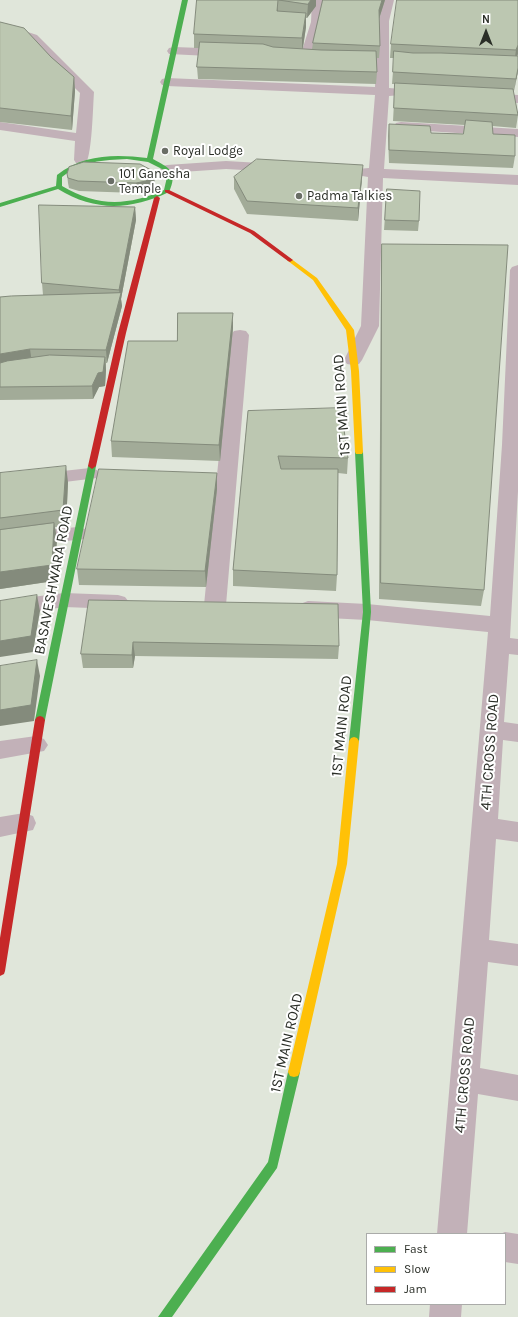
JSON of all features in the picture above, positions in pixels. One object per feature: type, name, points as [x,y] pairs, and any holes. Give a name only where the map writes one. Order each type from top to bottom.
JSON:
[{"type":"street","points":[[150,160],[185,0]]},
{"type":"street","points":[[307,57],[319,14],[318,0]]},
{"type":"street","points":[[354,360],[370,326],[376,173],[382,91],[390,61],[383,21],[388,0]]},
{"type":"street","points":[[0,27],[32,38],[87,92],[81,160]]},
{"type":"street","points":[[174,51],[242,54]]},
{"type":"street","points":[[293,56],[322,58]]},
{"type":"street","points":[[367,60],[390,61]]},
{"type":"street","points":[[167,82],[406,92]]},
{"type":"street","points":[[470,96],[518,99]]},
{"type":"street","points":[[380,125],[518,133]]},
{"type":"street","points":[[0,126],[84,138]]},
{"type":"street","points":[[167,169],[170,177],[167,191],[157,198],[140,203],[87,202],[67,195],[59,187],[59,176],[66,168],[81,160],[127,157],[150,160],[167,169],[226,165],[289,168]]},
{"type":"street","points":[[344,171],[518,180]]},
{"type":"street","points":[[0,205],[59,187]]},
{"type":"street","name":"1ST MAIN ROAD","points":[[164,1317],[273,1164],[342,864],[367,612],[354,360],[350,330],[315,278],[252,232],[167,191]]},
{"type":"street","name":"BASAVESHWARA ROAD","points":[[0,971],[5,913],[24,823],[36,744],[51,666],[90,474],[107,365],[121,304],[157,198]]},
{"type":"street","name":"4TH CROSS ROAD","points":[[452,1233],[491,729],[505,639],[512,508],[518,270]]},
{"type":"street","points":[[215,605],[240,335]]},
{"type":"street","points":[[0,484],[90,474]]},
{"type":"street","points":[[0,541],[78,534]]},
{"type":"street","points":[[0,609],[64,600],[136,602]]},
{"type":"street","points":[[287,608],[367,612],[505,639]]},
{"type":"street","points":[[29,669],[51,666]]},
{"type":"street","points":[[491,729],[518,733]]},
{"type":"street","points":[[0,750],[36,744]]},
{"type":"street","points":[[0,827],[24,823]]},
{"type":"street","points":[[484,827],[518,832]]},
{"type":"street","points":[[475,949],[518,955]]},
{"type":"street","points":[[465,1079],[518,1088]]},
{"type":"street","points":[[506,1247],[518,1249]]},
{"type":"street","points":[[445,1317],[446,1305]]},
{"type":"building","points":[[197,0],[278,0],[277,11],[306,13],[302,38],[194,34]]},
{"type":"building","points":[[279,0],[311,0],[308,4]]},
{"type":"building","points":[[323,0],[382,0],[379,10],[380,46],[313,43]]},
{"type":"building","points":[[397,0],[518,0],[518,45],[516,50],[391,44]]},
{"type":"building","points":[[0,22],[24,28],[51,57],[74,77],[71,116],[0,108]]},
{"type":"building","points":[[200,42],[263,44],[273,47],[321,50],[376,51],[377,72],[197,67]]},
{"type":"building","points":[[394,51],[413,53],[518,56],[516,79],[393,72]]},
{"type":"building","points":[[395,83],[513,89],[518,115],[394,108]]},
{"type":"building","points":[[466,120],[492,122],[493,134],[515,135],[515,156],[389,150],[389,124],[430,126],[431,133],[463,134]]},
{"type":"building","name":"Padma Talkies","points":[[257,159],[363,165],[358,208],[247,201],[234,177]]},
{"type":"building","points":[[84,162],[140,164],[151,170],[154,175],[146,181],[136,183],[78,181],[68,178],[67,174],[69,167]]},
{"type":"building","points":[[387,189],[420,191],[419,221],[385,220]]},
{"type":"building","points":[[39,205],[135,207],[119,290],[42,283]]},
{"type":"building","points":[[382,244],[508,245],[484,590],[381,583]]},
{"type":"building","points":[[121,293],[106,350],[30,349],[0,354],[0,297]]},
{"type":"building","points":[[178,313],[233,313],[219,445],[111,441],[128,341],[177,341]]},
{"type":"building","points":[[50,355],[105,357],[103,372],[98,373],[92,386],[0,387],[0,363]]},
{"type":"building","points":[[341,408],[348,458],[278,456],[281,469],[338,469],[337,575],[233,570],[248,411]]},
{"type":"building","points":[[66,466],[63,510],[0,518],[0,473]]},
{"type":"building","points":[[99,469],[217,473],[205,571],[77,569]]},
{"type":"building","points":[[54,523],[52,565],[0,572],[0,530]]},
{"type":"building","points":[[37,595],[31,636],[0,641],[0,601]]},
{"type":"building","points":[[89,600],[338,604],[339,646],[133,642],[132,655],[81,654]]},
{"type":"building","points":[[37,660],[31,705],[0,710],[0,666]]},
{"type":"traffic: fast","points":[[150,160],[185,0]]},
{"type":"traffic: fast","points":[[127,157],[150,160],[167,169],[170,177],[167,191],[140,201],[126,204],[112,204],[85,200],[71,195],[59,187],[59,176],[82,162],[127,157]]},
{"type":"traffic: fast","points":[[0,205],[59,187]]},
{"type":"traffic: fast","points":[[354,741],[367,612],[359,452]]},
{"type":"traffic: fast","points":[[40,720],[92,466]]},
{"type":"traffic: fast","points":[[164,1317],[273,1164],[294,1072]]},
{"type":"traffic: slow","points":[[290,260],[315,279],[350,330],[355,371],[359,452]]},
{"type":"traffic: slow","points":[[294,1072],[342,864],[354,741]]},
{"type":"traffic: jam","points":[[167,191],[252,232],[290,260]]},
{"type":"traffic: jam","points":[[92,466],[122,333],[157,198]]},
{"type":"traffic: jam","points":[[0,971],[40,720]]},
{"type":"place","name":"Royal Lodge","points":[[165,151]]},
{"type":"place","name":"101 Ganesha Temple","points":[[111,181]]},
{"type":"place","name":"Padma Talkies","points":[[299,196]]}]
